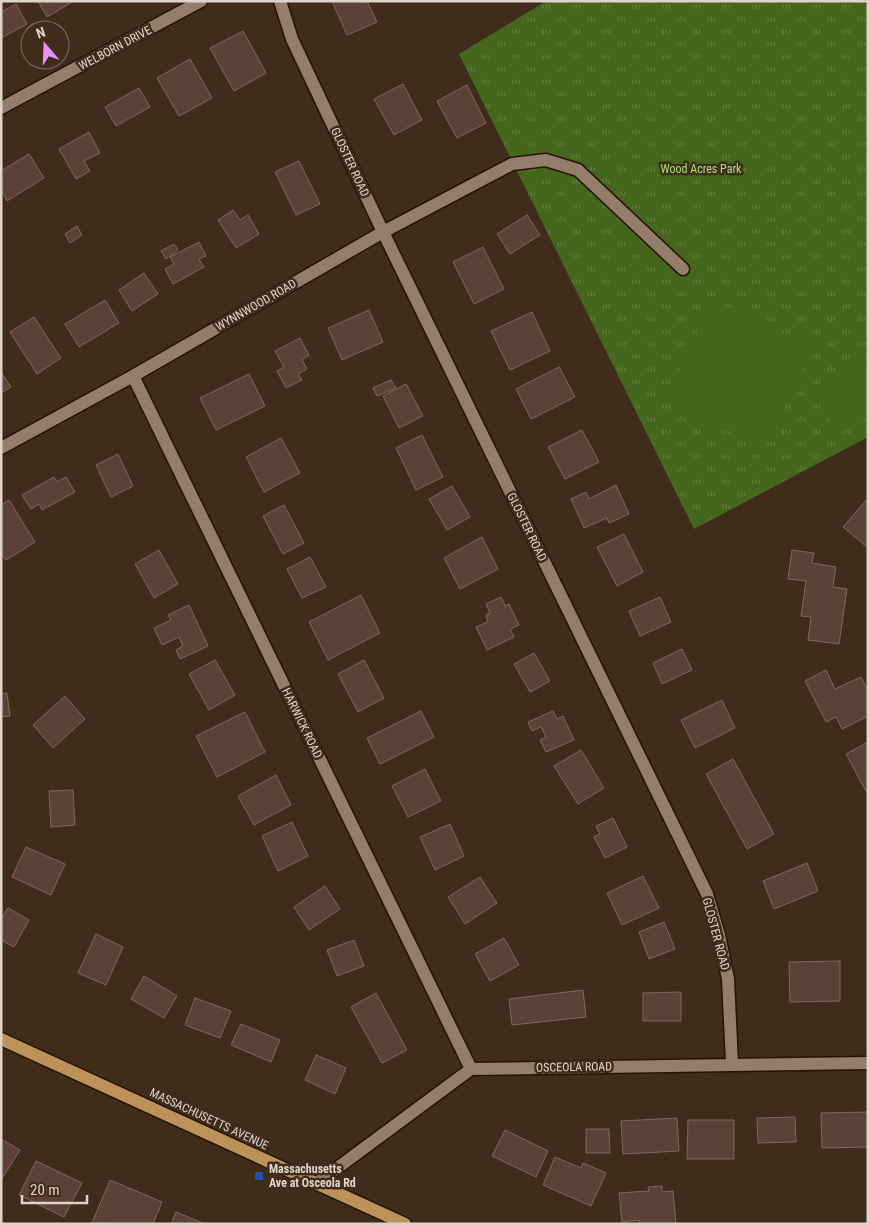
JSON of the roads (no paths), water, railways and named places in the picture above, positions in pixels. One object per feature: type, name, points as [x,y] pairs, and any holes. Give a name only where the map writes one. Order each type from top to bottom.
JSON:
[{"type":"main road","name":"MASSACHUSETTS AVENUE","points":[[1,1039],[404,1224]]},
{"type":"street","name":"WELBORN DRIVE","points":[[1,108],[201,1]]},
{"type":"street","name":"GLOSTER ROAD","points":[[280,1],[292,39],[383,232],[707,894],[719,935],[728,979],[732,1063]]},
{"type":"street","name":"WYNNWOOD ROAD","points":[[1,448],[133,376],[383,232],[512,164],[546,160],[578,170],[683,269]]},
{"type":"street","name":"HARWICK ROAD","points":[[133,376],[471,1069]]},
{"type":"street","name":"OSCEOLA ROAD","points":[[471,1069],[732,1063],[868,1063]]},
{"type":"street","points":[[317,1183],[471,1069]]},
{"type":"place","name":"Massachusetts Ave at Osceola Rd","points":[[259,1176]]},
{"type":"park label","name":"Wood Acres Park","points":[[701,169]]}]
